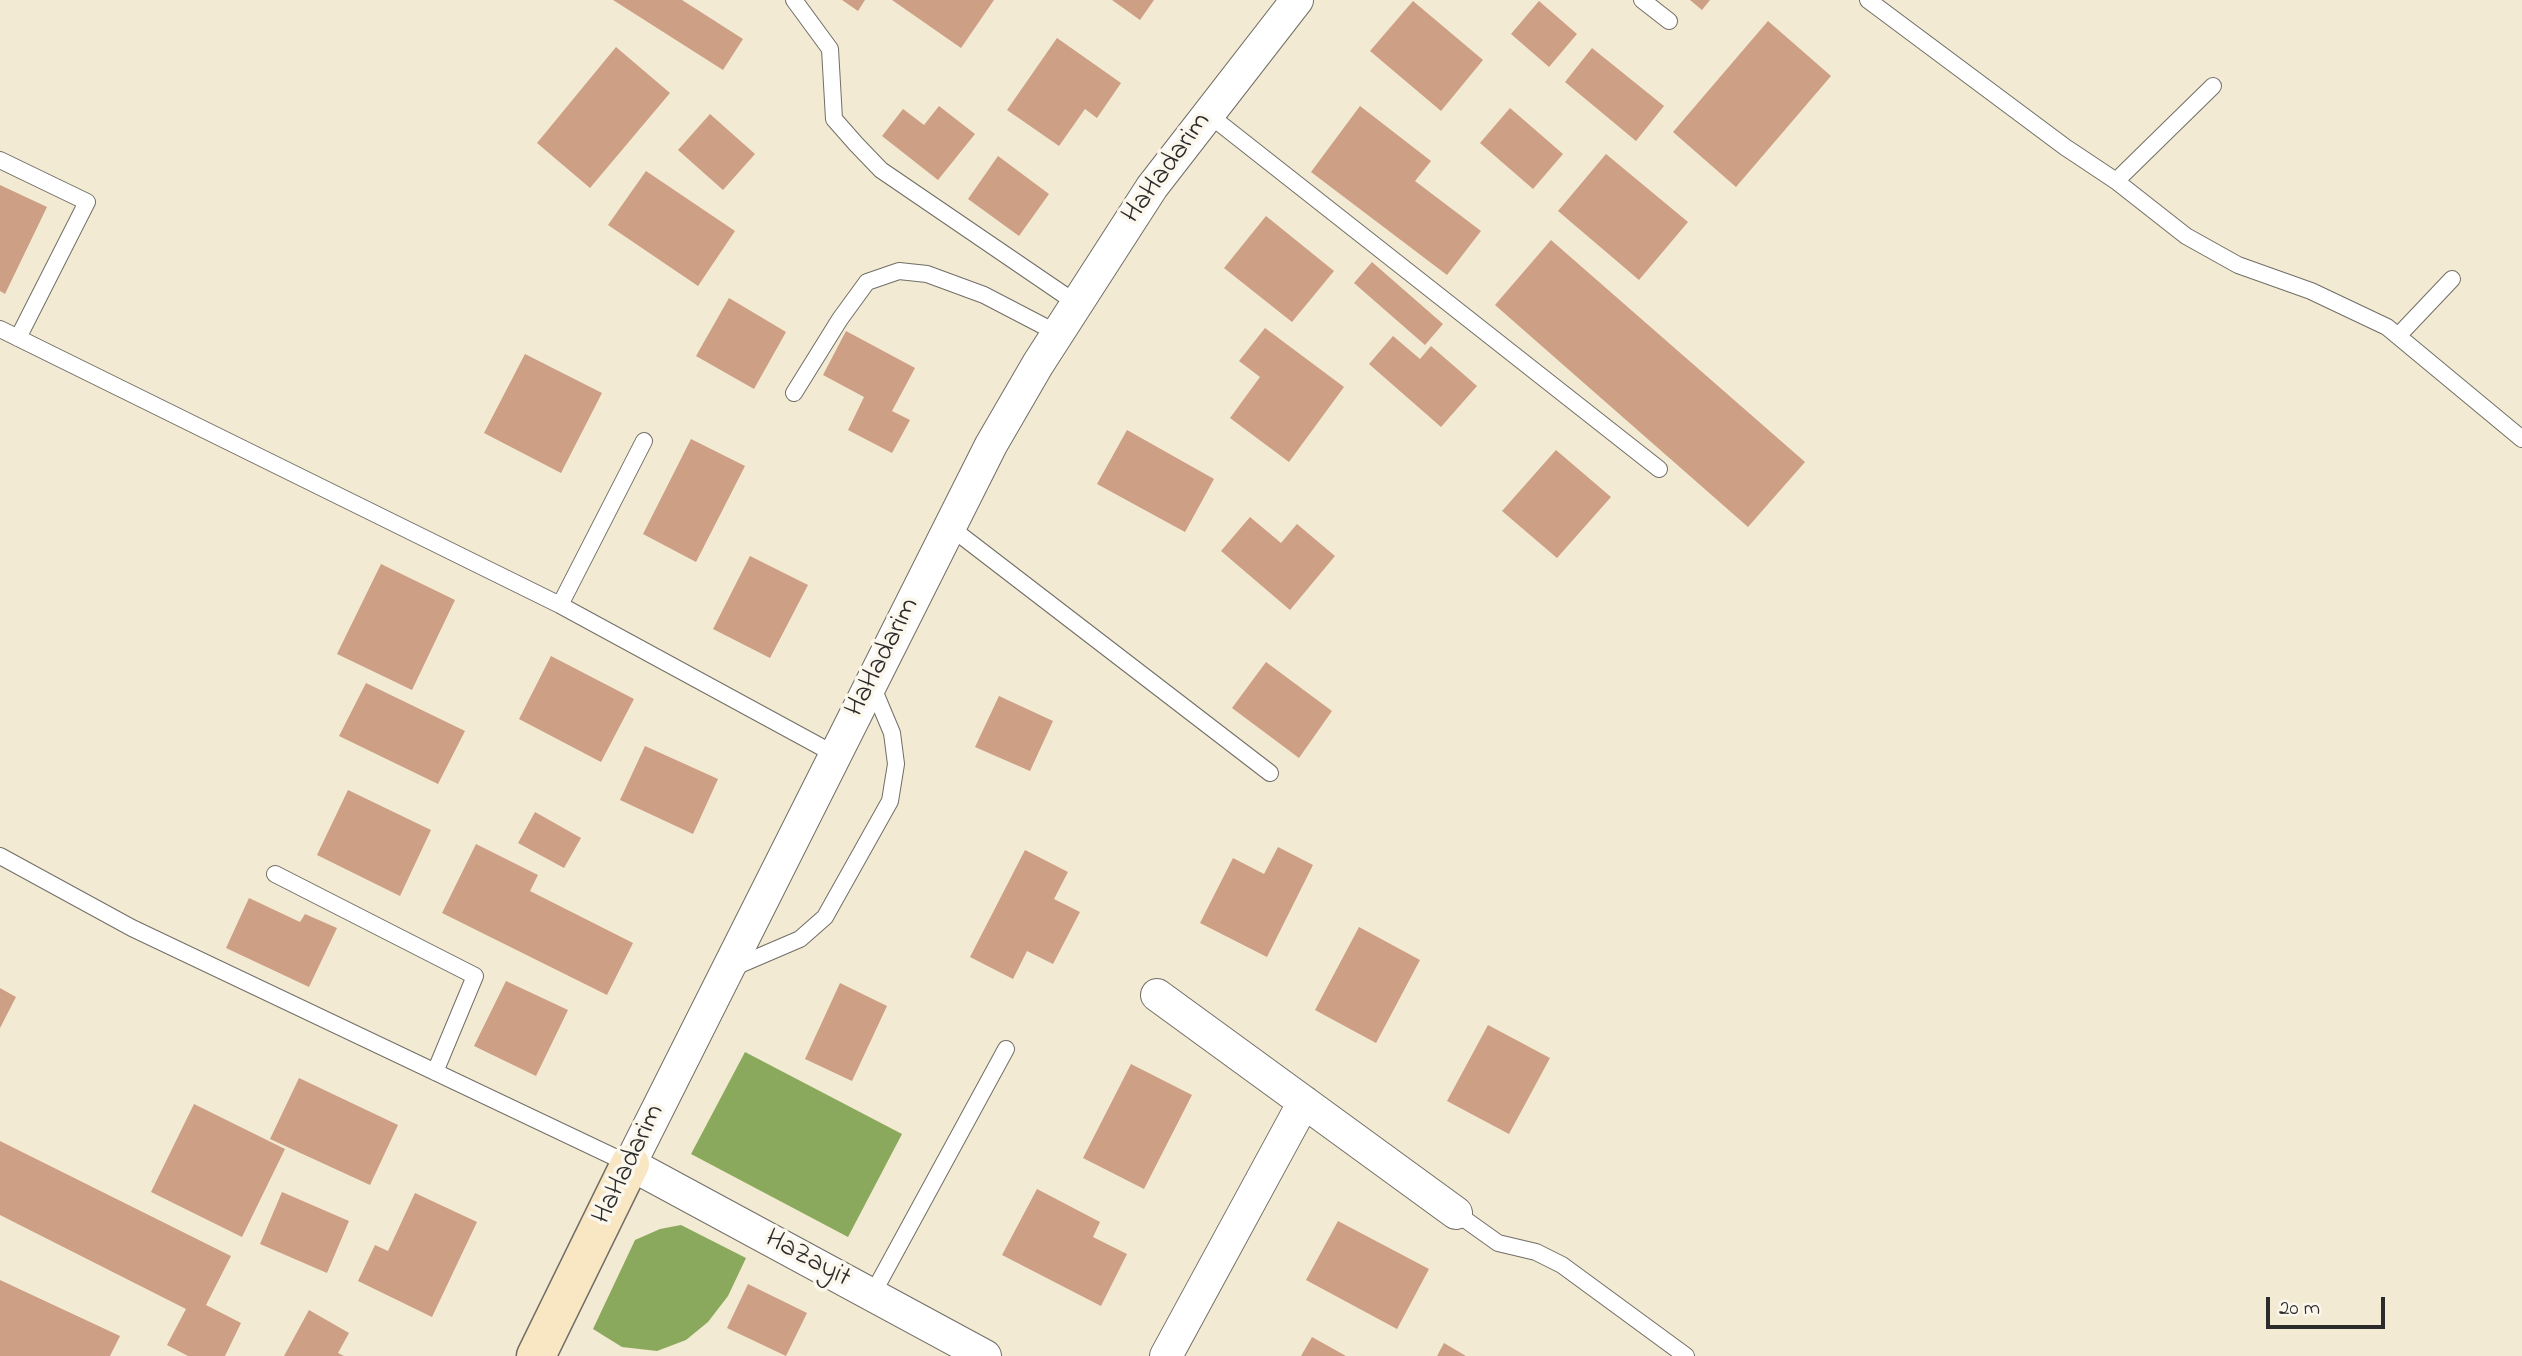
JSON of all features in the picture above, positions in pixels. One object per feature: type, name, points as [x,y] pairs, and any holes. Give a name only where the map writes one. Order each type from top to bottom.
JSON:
[{"type":"street","name":"HaHadarim","points":[[536,1356],[991,445],[1057,333],[1152,187],[1297,0]]},
{"type":"street","points":[[1157,995],[1456,1213]]},
{"type":"street","points":[[1166,1356],[1304,1102]]},
{"type":"street","name":"HaZayit","points":[[630,1164],[985,1356]]},
{"type":"lane","points":[[794,0],[830,49],[834,120],[856,144],[881,170],[1076,303]]},
{"type":"lane","points":[[1642,0],[1670,21]]},
{"type":"lane","points":[[1868,0],[2065,147],[2116,181],[2186,236],[2238,265],[2311,291],[2387,327],[2522,439]]},
{"type":"lane","points":[[2116,181],[2213,86]]},
{"type":"lane","points":[[1208,114],[1659,469]]},
{"type":"lane","points":[[0,160],[87,202],[18,338]]},
{"type":"lane","points":[[794,393],[840,319],[867,282],[899,271],[927,274],[984,295],[1057,333]]},
{"type":"lane","points":[[2398,336],[2452,279]]},
{"type":"lane","points":[[0,329],[560,605],[835,755]]},
{"type":"lane","points":[[560,605],[644,441]]},
{"type":"lane","points":[[950,527],[1270,773]]},
{"type":"lane","points":[[727,970],[800,939],[825,917],[890,801],[896,764],[892,733],[871,683]]},
{"type":"lane","points":[[0,856],[132,928],[630,1164]]},
{"type":"lane","points":[[275,874],[475,976],[435,1072]]},
{"type":"lane","points":[[872,1296],[1006,1049]]},
{"type":"lane","points":[[1456,1213],[1498,1243],[1536,1252],[1562,1265],[1686,1356]]},
{"type":"green space","points":[[745,1052],[902,1134],[848,1237],[691,1154]]},
{"type":"green space","points":[[681,1225],[746,1258],[728,1296],[708,1322],[686,1340],[657,1351],[622,1347],[593,1329],[635,1240],[660,1229]]},
{"type":"building","points":[[613,0],[682,0],[743,39],[723,70]]},
{"type":"building","points":[[842,0],[865,0],[858,11]]},
{"type":"building","points":[[892,0],[994,0],[961,48]]},
{"type":"building","points":[[1112,0],[1154,0],[1140,20]]},
{"type":"building","points":[[1690,0],[1710,0],[1702,10]]},
{"type":"building","points":[[1413,1],[1483,60],[1441,111],[1370,51]]},
{"type":"building","points":[[1539,1],[1577,34],[1549,67],[1511,34]]},
{"type":"building","points":[[1768,21],[1831,76],[1736,187],[1673,132]]},
{"type":"building","points":[[1057,38],[1121,83],[1097,118],[1085,109],[1059,146],[1007,110]]},
{"type":"building","points":[[616,47],[670,93],[590,188],[537,143]]},
{"type":"building","points":[[1592,48],[1664,106],[1636,141],[1565,82]]},
{"type":"building","points":[[939,106],[975,134],[938,180],[882,136],[903,109],[924,125]]},
{"type":"building","points":[[1360,106],[1431,161],[1415,181],[1481,231],[1447,275],[1311,172]]},
{"type":"building","points":[[1510,108],[1563,154],[1533,189],[1480,143]]},
{"type":"building","points":[[710,114],[755,154],[723,190],[678,150]]},
{"type":"building","points":[[1606,154],[1688,222],[1639,280],[1558,211]]},
{"type":"building","points":[[998,156],[1049,194],[1019,236],[968,199]]},
{"type":"building","points":[[646,171],[735,231],[698,286],[608,225]]},
{"type":"building","points":[[0,185],[47,207],[5,294],[0,291]]},
{"type":"building","points":[[1266,216],[1334,271],[1292,322],[1224,268]]},
{"type":"building","points":[[1551,240],[1805,462],[1748,527],[1495,305]]},
{"type":"building","points":[[1372,262],[1443,324],[1425,345],[1354,283]]},
{"type":"building","points":[[729,298],[786,332],[754,389],[696,356]]},
{"type":"building","points":[[1265,328],[1344,387],[1289,462],[1230,418],[1260,377],[1239,361]]},
{"type":"building","points":[[846,331],[915,368],[892,411],[910,420],[892,453],[848,430],[864,397],[823,375]]},
{"type":"building","points":[[1393,336],[1420,359],[1431,346],[1477,386],[1441,427],[1369,364]]},
{"type":"building","points":[[525,354],[602,393],[561,473],[484,433]]},
{"type":"building","points":[[1127,430],[1214,479],[1185,532],[1097,484]]},
{"type":"building","points":[[691,439],[745,466],[696,562],[643,534]]},
{"type":"building","points":[[1556,450],[1611,497],[1557,558],[1502,511]]},
{"type":"building","points":[[1250,517],[1281,543],[1297,524],[1335,556],[1290,610],[1221,551]]},
{"type":"building","points":[[750,556],[808,585],[770,658],[713,629]]},
{"type":"building","points":[[381,564],[455,600],[412,690],[337,654]]},
{"type":"building","points":[[551,656],[634,699],[601,762],[519,719]]},
{"type":"building","points":[[1266,662],[1332,711],[1299,758],[1232,708]]},
{"type":"building","points":[[366,683],[465,731],[438,784],[339,736]]},
{"type":"building","points":[[999,696],[1053,721],[1030,771],[975,747]]},
{"type":"building","points":[[645,746],[718,779],[693,834],[620,800]]},
{"type":"building","points":[[348,790],[431,830],[400,896],[317,855]]},
{"type":"building","points":[[535,812],[581,838],[564,868],[518,843]]},
{"type":"building","points":[[476,844],[538,875],[530,891],[633,943],[607,995],[442,913]]},
{"type":"building","points":[[1278,847],[1313,865],[1267,957],[1200,923],[1233,858],[1264,874]]},
{"type":"building","points":[[1025,850],[1068,872],[1054,899],[1080,912],[1053,964],[1027,951],[1013,979],[970,957]]},
{"type":"building","points":[[249,898],[300,922],[305,914],[337,928],[309,987],[226,948]]},
{"type":"building","points":[[1359,927],[1420,960],[1376,1043],[1315,1010]]},
{"type":"building","points":[[506,981],[568,1010],[536,1076],[474,1046]]},
{"type":"building","points":[[840,983],[887,1006],[852,1081],[805,1059]]},
{"type":"building","points":[[0,988],[16,997],[0,1028]]},
{"type":"building","points":[[1488,1025],[1550,1058],[1509,1134],[1447,1101]]},
{"type":"building","points":[[1131,1064],[1192,1095],[1144,1189],[1083,1158]]},
{"type":"building","points":[[299,1078],[398,1125],[370,1185],[270,1139]]},
{"type":"building","points":[[194,1104],[285,1149],[242,1237],[151,1192]]},
{"type":"building","points":[[0,1141],[231,1256],[206,1305],[241,1323],[225,1356],[188,1356],[167,1345],[186,1309],[0,1215]]},
{"type":"building","points":[[1037,1189],[1100,1222],[1093,1237],[1127,1254],[1101,1306],[1002,1255]]},
{"type":"building","points":[[282,1192],[349,1221],[327,1273],[260,1244]]},
{"type":"building","points":[[415,1193],[477,1222],[432,1317],[358,1281],[375,1245],[388,1251]]},
{"type":"building","points":[[1338,1221],[1429,1269],[1397,1329],[1306,1280]]},
{"type":"building","points":[[0,1280],[120,1336],[110,1356],[0,1356]]},
{"type":"building","points":[[748,1284],[807,1313],[786,1356],[727,1328]]},
{"type":"building","points":[[309,1310],[349,1333],[338,1353],[344,1356],[284,1356]]},
{"type":"building","points":[[1312,1337],[1346,1356],[1301,1356]]},
{"type":"building","points":[[1444,1343],[1466,1356],[1437,1356]]}]
